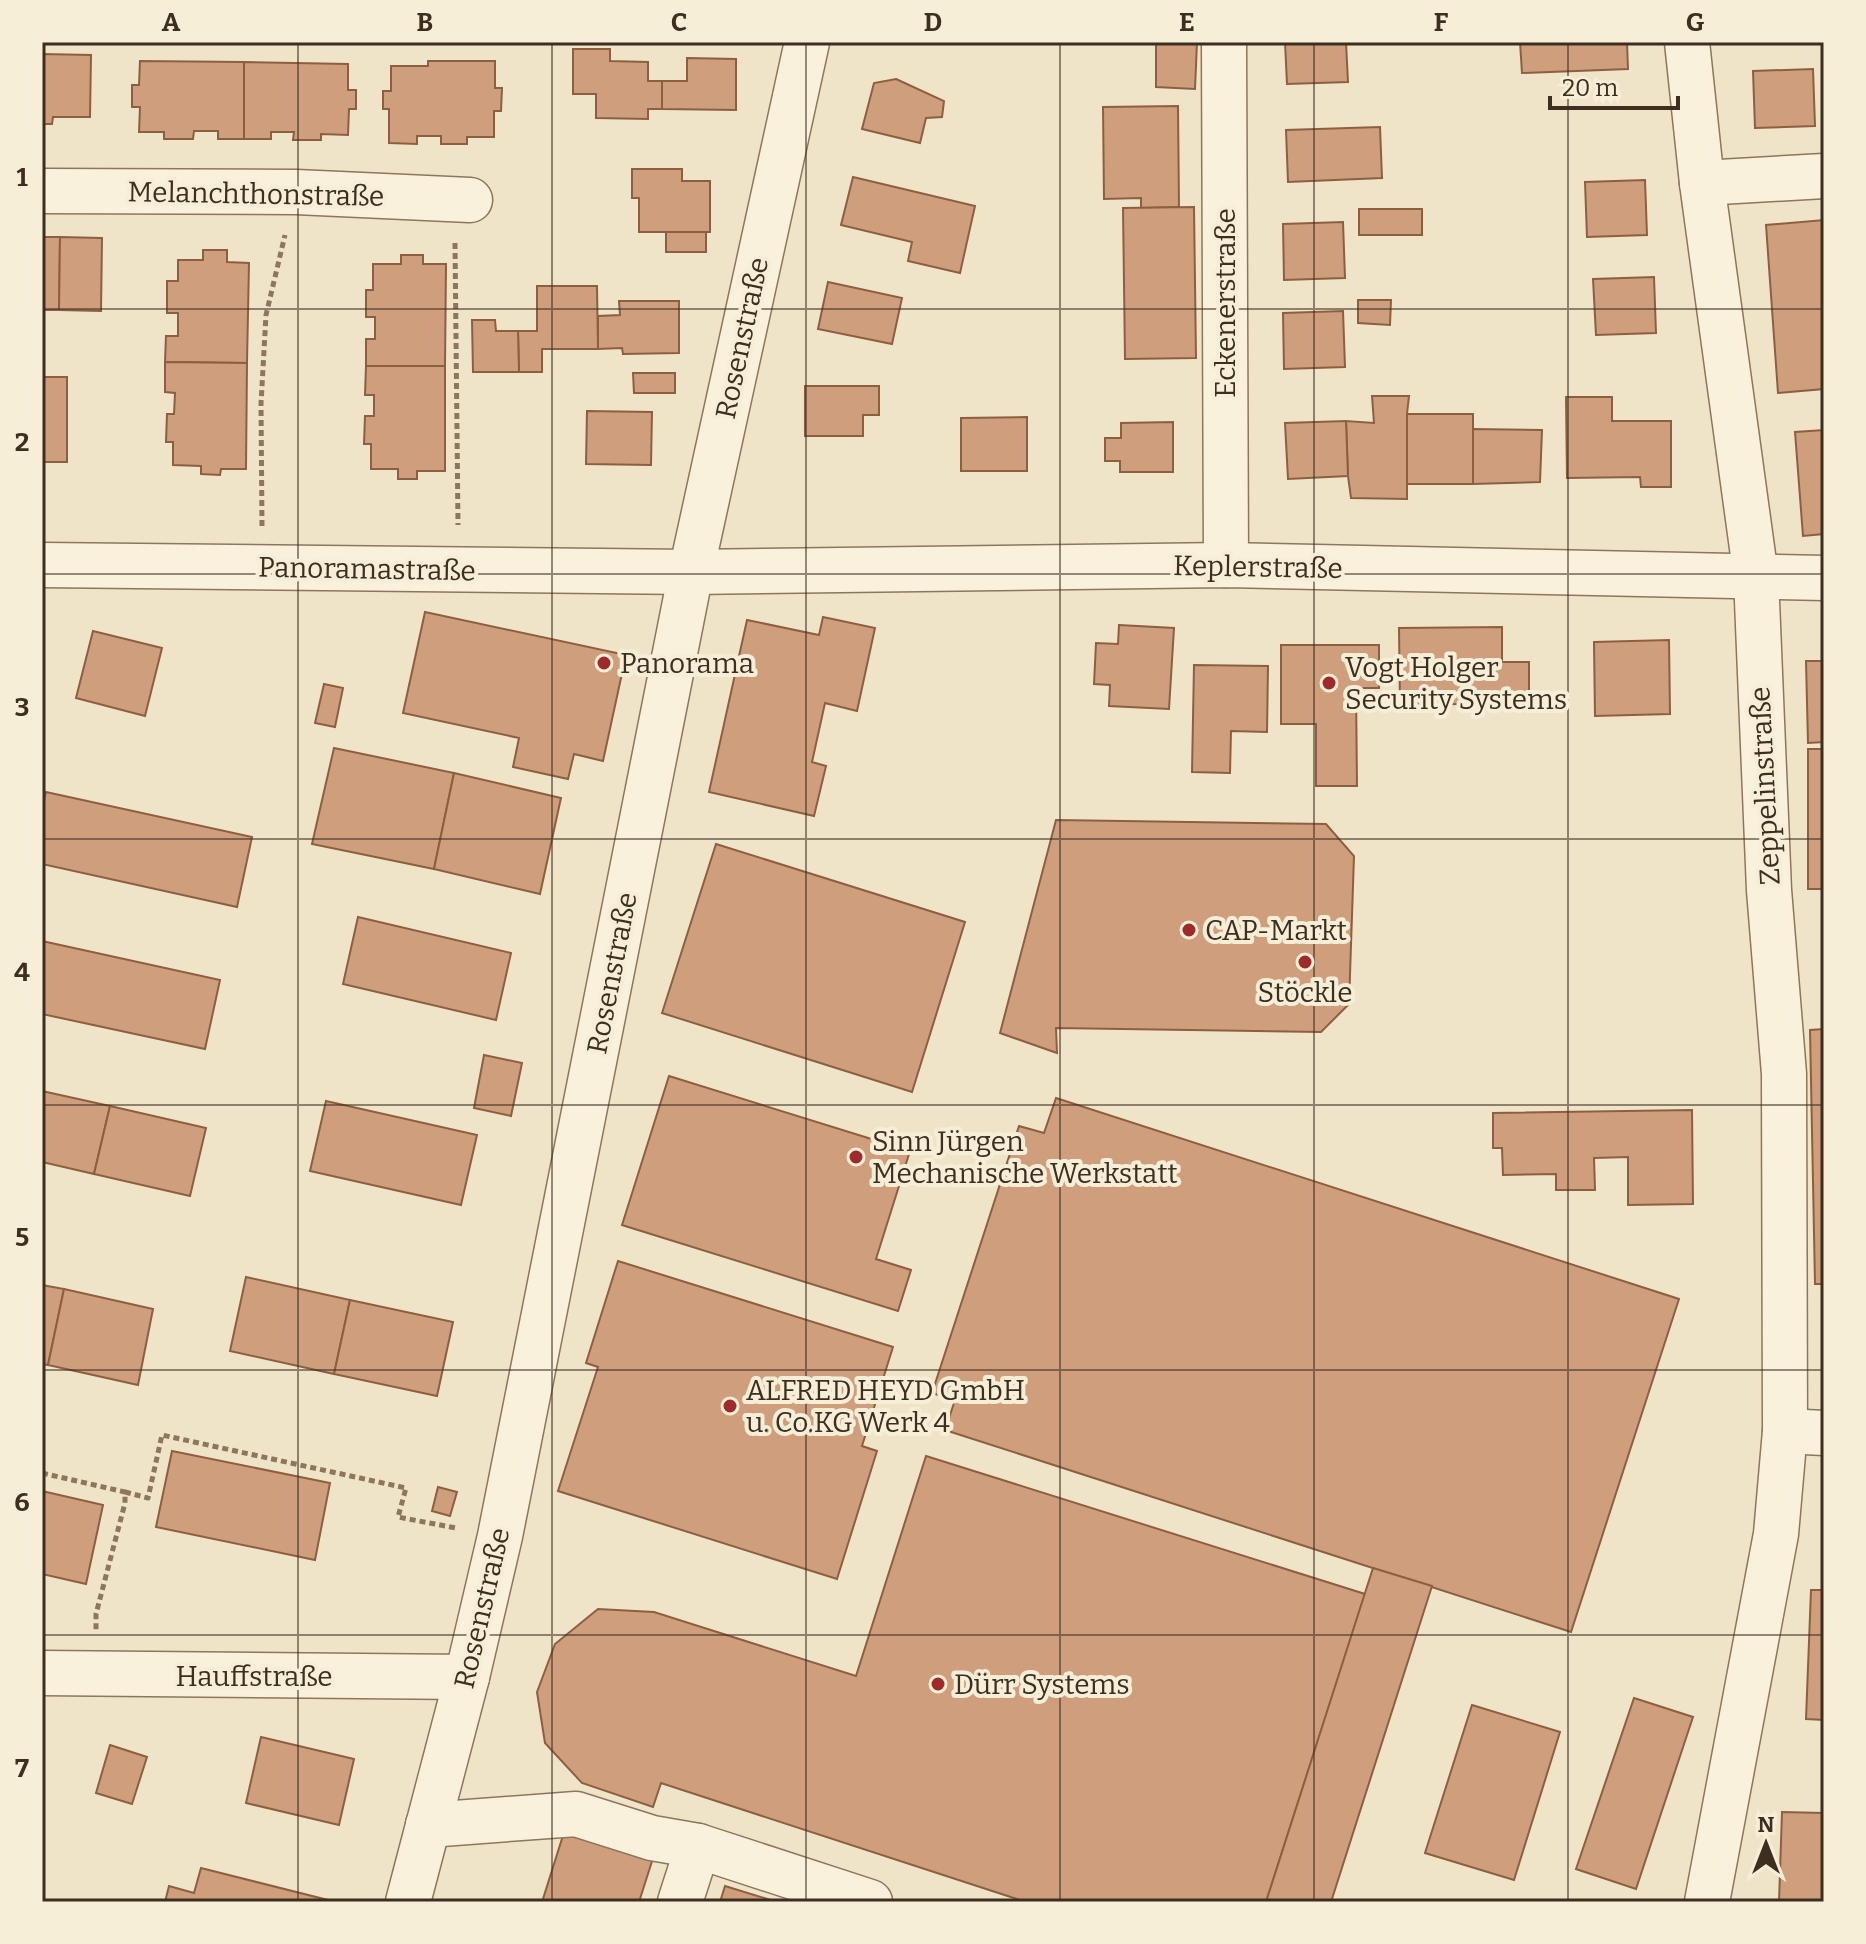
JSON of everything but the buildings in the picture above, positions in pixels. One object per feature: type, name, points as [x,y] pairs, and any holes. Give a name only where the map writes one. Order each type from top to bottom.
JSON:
[{"type":"street","name":"Rosenstraße","points":[[408,1902],[500,1536],[691,572],[807,42]]},
{"type":"street","name":"Eckenerstraße","points":[[1224,42],[1226,565]]},
{"type":"street","name":"Zeppelinstraße","points":[[1687,42],[1702,183],[1756,577],[1769,890],[1784,1074],[1804,1432],[1776,1534],[1707,1902]]},
{"type":"street","points":[[1702,183],[1824,176]]},
{"type":"street","name":"Melanchthonstraße","points":[[42,191],[296,192],[462,200]]},
{"type":"street","name":"Panoramastraße","points":[[42,565],[691,572]]},
{"type":"street","name":"Keplerstraße","points":[[691,572],[1226,565],[1824,578]]},
{"type":"street","name":"Hauffstraße","points":[[42,1673],[467,1677]]},
{"type":"street","points":[[428,1825],[576,1814],[652,1838],[698,1846],[870,1902]]},
{"type":"street","points":[[680,1902],[698,1846]]},
{"type":"path","points":[[262,567],[261,404],[266,315],[296,192]]},
{"type":"path","points":[[459,570],[462,200]]},
{"type":"path","points":[[42,1473],[148,1498],[162,1435],[406,1488],[398,1517],[500,1536]]},
{"type":"path","points":[[96,1675],[96,1614],[125,1503],[125,1492]]},
{"type":"place","name":"Panorama","points":[[604,663]]},
{"type":"place","name":"Vogt Holger Security Systems","points":[[1329,683]]},
{"type":"place","name":"CAP-Markt","points":[[1189,930]]},
{"type":"place","name":"Stöckle","points":[[1305,962]]},
{"type":"place","name":"Sinn Jürgen Mechanische Werkstatt","points":[[856,1157]]},
{"type":"place","name":"ALFRED HEYD GmbH u. Co.KG Werk 4","points":[[730,1406]]},
{"type":"place","name":"Dürr Systems","points":[[938,1684]]}]
